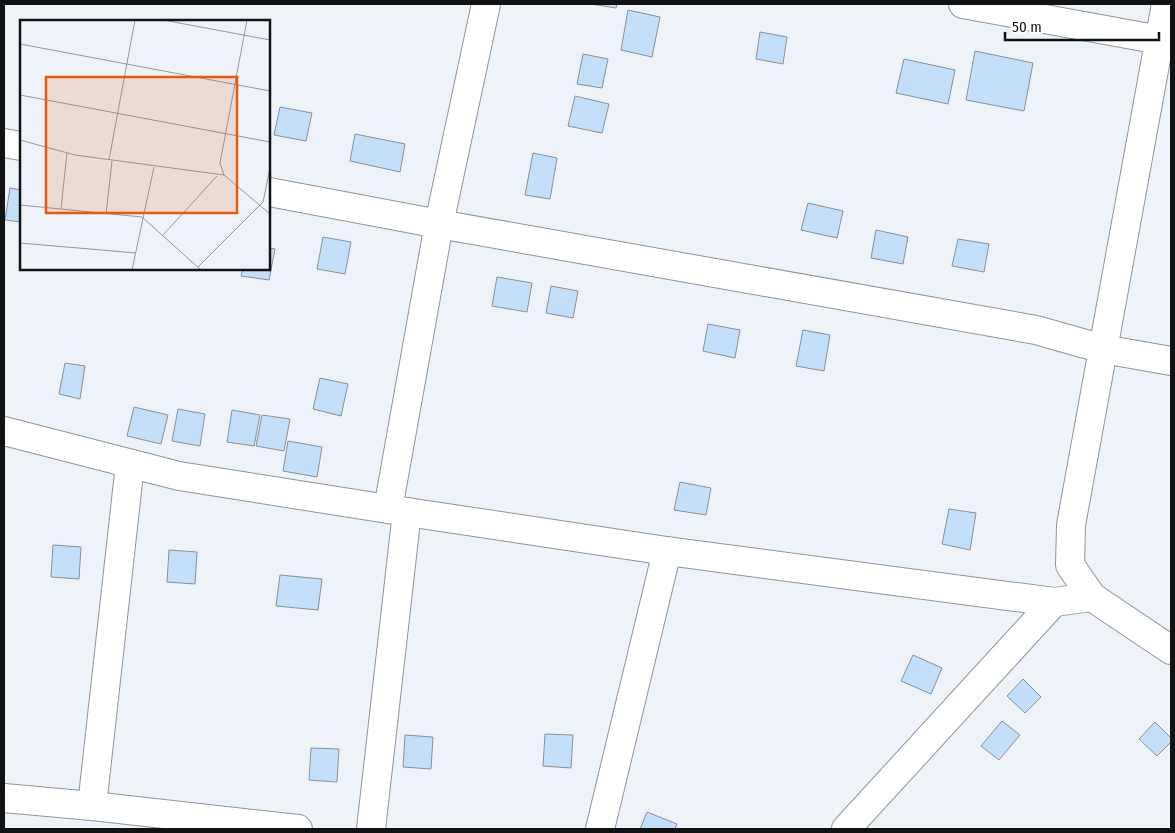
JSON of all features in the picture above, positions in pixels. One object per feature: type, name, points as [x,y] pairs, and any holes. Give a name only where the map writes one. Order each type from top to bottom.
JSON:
[{"type":"street","points":[[371,829],[398,511],[439,224],[486,4]]},
{"type":"street","points":[[963,4],[1165,41]]},
{"type":"street","points":[[1166,4],[1165,41],[1103,349],[1071,525],[1070,565],[1092,597],[1171,650]]},
{"type":"street","points":[[4,143],[20,146]]},
{"type":"street","points":[[270,192],[1036,330],[1103,349],[1171,361]]},
{"type":"street","points":[[4,431],[179,476],[398,511],[667,551],[1054,602],[1092,597]]},
{"type":"street","points":[[92,806],[130,464]]},
{"type":"street","points":[[600,829],[667,551]]},
{"type":"street","points":[[846,829],[1054,602]]},
{"type":"street","points":[[4,798],[298,829]]},
{"type":"building","points":[[591,4],[617,4],[616,8]]},
{"type":"building","points":[[628,10],[660,17],[652,57],[621,50]]},
{"type":"building","points":[[760,32],[787,37],[783,64],[756,59]]},
{"type":"building","points":[[975,51],[1033,63],[1024,111],[966,100]]},
{"type":"building","points":[[583,54],[608,59],[602,88],[577,84]]},
{"type":"building","points":[[904,59],[955,70],[948,104],[896,93]]},
{"type":"building","points":[[575,96],[609,104],[602,133],[568,126]]},
{"type":"building","points":[[280,107],[312,113],[306,141],[274,135]]},
{"type":"building","points":[[355,134],[405,144],[400,172],[350,161]]},
{"type":"building","points":[[533,153],[557,158],[550,199],[525,195]]},
{"type":"building","points":[[10,188],[20,190],[20,222],[5,220]]},
{"type":"building","points":[[808,203],[843,211],[837,238],[801,230]]},
{"type":"building","points":[[876,230],[908,237],[903,264],[871,258]]},
{"type":"building","points":[[323,237],[351,242],[345,274],[317,269]]},
{"type":"building","points":[[958,239],[989,244],[984,272],[952,266]]},
{"type":"building","points":[[270,248],[275,249],[269,280],[241,276],[243,270],[270,270]]},
{"type":"building","points":[[497,277],[532,283],[527,312],[492,306]]},
{"type":"building","points":[[551,286],[578,291],[573,318],[546,313]]},
{"type":"building","points":[[708,324],[740,330],[735,358],[703,351]]},
{"type":"building","points":[[803,330],[830,335],[824,371],[796,366]]},
{"type":"building","points":[[65,363],[85,366],[80,399],[59,394]]},
{"type":"building","points":[[320,378],[348,384],[341,416],[313,409]]},
{"type":"building","points":[[134,407],[168,415],[161,444],[127,436]]},
{"type":"building","points":[[178,409],[205,414],[200,446],[172,441]]},
{"type":"building","points":[[232,410],[260,415],[254,446],[227,442]]},
{"type":"building","points":[[262,415],[290,419],[284,451],[256,446]]},
{"type":"building","points":[[288,441],[322,447],[317,477],[283,471]]},
{"type":"building","points":[[680,482],[711,488],[706,515],[674,510]]},
{"type":"building","points":[[949,509],[976,513],[970,550],[942,544]]},
{"type":"building","points":[[53,545],[81,547],[79,579],[51,577]]},
{"type":"building","points":[[169,550],[197,552],[195,584],[167,582]]},
{"type":"building","points":[[280,575],[322,579],[318,610],[276,606]]},
{"type":"building","points":[[913,655],[942,668],[931,694],[901,681]]},
{"type":"building","points":[[1023,679],[1041,697],[1025,713],[1007,696]]},
{"type":"building","points":[[1002,721],[1020,735],[999,760],[981,746]]},
{"type":"building","points":[[1155,722],[1171,738],[1171,742],[1157,756],[1139,739]]},
{"type":"building","points":[[545,734],[573,735],[571,768],[543,766]]},
{"type":"building","points":[[405,735],[433,737],[431,769],[403,767]]},
{"type":"building","points":[[311,748],[339,749],[337,782],[309,780]]},
{"type":"building","points":[[647,812],[677,824],[675,829],[640,829]]}]
